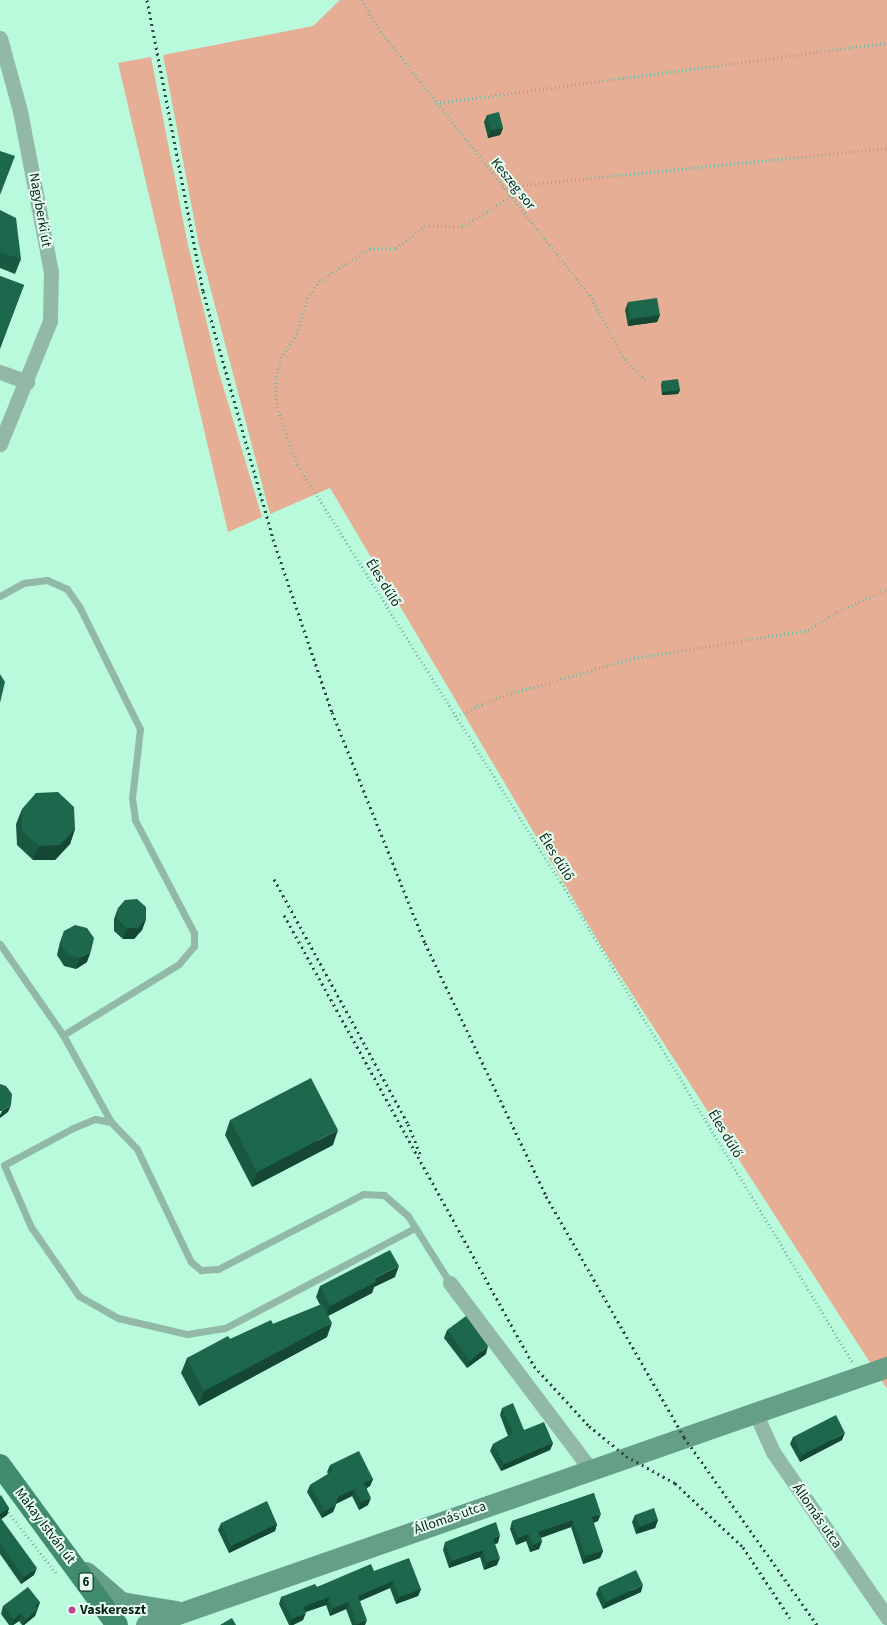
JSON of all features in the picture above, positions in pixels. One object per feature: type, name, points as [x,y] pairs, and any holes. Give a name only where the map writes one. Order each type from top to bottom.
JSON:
[{"type":"main road","name":"Állomás utca","points":[[146,1625],[179,1611],[887,1367]]},
{"type":"main road","name":"Makay István út","points":[[0,1465],[117,1625]]},
{"type":"main road","points":[[56,1540],[98,1585],[121,1602],[179,1611]]},
{"type":"main road","points":[[162,1625],[179,1611]]},
{"type":"street","name":"Nagyberki út","points":[[0,38],[20,111],[51,272],[50,321],[27,382],[0,444]]},
{"type":"street","points":[[0,372],[27,382]]},
{"type":"street","points":[[450,1283],[590,1469]]},
{"type":"street","name":"Állomás utca","points":[[755,1412],[773,1452],[887,1616]]},
{"type":"lane","points":[[0,596],[23,583],[47,580],[67,589],[79,606],[140,729],[132,798],[136,820],[194,933],[194,946],[179,964],[63,1035]]},
{"type":"lane","points":[[0,944],[63,1035],[111,1122],[137,1149],[157,1185],[178,1239],[191,1262],[201,1270],[218,1269],[363,1194],[384,1195],[408,1216],[450,1283]]},
{"type":"lane","points":[[111,1122],[95,1119],[73,1128],[4,1165],[31,1227],[79,1296],[118,1318],[187,1334],[225,1328],[415,1228]]},
{"type":"path","name":"Keszeg sor","points":[[362,0],[378,28],[436,103],[590,295],[623,356],[646,381]]},
{"type":"path","points":[[436,103],[887,43]]},
{"type":"path","points":[[503,187],[887,148]]},
{"type":"path","name":"Éles dűlő","points":[[511,197],[462,227],[426,226],[395,248],[370,249],[351,264],[330,273],[308,298],[297,334],[282,357],[276,379],[277,407],[298,465],[456,716],[860,1376]]},
{"type":"path","points":[[456,716],[499,697],[634,658],[808,630],[837,612],[887,589]]},
{"type":"path","points":[[5,1507],[62,1581]]},
{"type":"shaded area","points":[[340,0],[887,0],[887,1389],[601,946],[330,488],[270,514],[199,245],[163,55],[313,26]]},
{"type":"shaded area","points":[[151,57],[188,245],[218,369],[262,517],[228,532],[118,63]]},
{"type":"building","points":[[499,112],[503,128],[491,130],[487,115]]},
{"type":"building","points":[[0,151],[15,156],[0,195]]},
{"type":"building","points":[[0,210],[16,218],[21,259],[0,252]]},
{"type":"building","points":[[0,276],[24,285],[3,339],[0,338]]},
{"type":"building","points":[[657,298],[660,315],[630,319],[628,302]]},
{"type":"building","points":[[678,379],[680,390],[663,392],[662,381]]},
{"type":"building","points":[[0,674],[5,682],[0,703]]},
{"type":"building","points":[[58,792],[74,807],[75,829],[60,845],[39,846],[22,831],[22,809],[36,793]]},
{"type":"building","points":[[137,899],[146,907],[146,919],[138,928],[127,928],[118,920],[118,908],[125,900]]},
{"type":"building","points":[[75,925],[87,928],[94,938],[91,951],[80,958],[68,955],[61,944],[64,931]]},
{"type":"building","points":[[311,1078],[338,1130],[257,1172],[230,1120]]},
{"type":"building","points":[[0,1084],[6,1086],[12,1094],[11,1105],[2,1111],[0,1111]]},
{"type":"building","points":[[390,1250],[399,1266],[375,1278],[376,1282],[330,1306],[320,1286]]},
{"type":"building","points":[[322,1304],[332,1323],[204,1391],[187,1358],[228,1336],[230,1339],[271,1320],[273,1324]]},
{"type":"building","points":[[466,1316],[488,1346],[470,1361],[447,1330]]},
{"type":"building","points":[[513,1403],[524,1430],[544,1422],[553,1443],[504,1464],[493,1444],[513,1433],[502,1408]]},
{"type":"building","points":[[836,1415],[845,1433],[802,1455],[793,1437]]},
{"type":"building","points":[[359,1451],[373,1479],[364,1483],[371,1498],[361,1502],[355,1489],[338,1497],[336,1505],[325,1511],[310,1485],[333,1471],[330,1465]]},
{"type":"building","points":[[594,1493],[601,1514],[592,1517],[603,1551],[585,1556],[573,1520],[538,1532],[542,1541],[533,1545],[529,1534],[518,1538],[512,1521]]},
{"type":"building","points":[[1,1495],[9,1508],[0,1514],[0,1496]]},
{"type":"building","points":[[267,1501],[277,1524],[231,1546],[221,1523]]},
{"type":"building","points":[[654,1508],[658,1520],[639,1527],[635,1515]]},
{"type":"building","points":[[0,1517],[37,1568],[24,1577],[0,1543]]},
{"type":"building","points":[[496,1522],[500,1535],[493,1538],[500,1558],[487,1562],[483,1550],[452,1561],[445,1542]]},
{"type":"building","points":[[409,1558],[421,1589],[399,1597],[393,1581],[358,1596],[367,1620],[357,1624],[349,1602],[333,1608],[329,1597],[303,1607],[306,1613],[292,1619],[281,1597],[315,1584],[317,1587],[371,1564],[374,1571]]},
{"type":"building","points":[[636,1570],[643,1585],[606,1602],[599,1587]]},
{"type":"building","points":[[28,1587],[40,1602],[35,1606],[38,1609],[26,1619],[21,1613],[14,1619],[3,1606]]},
{"type":"building","points":[[232,1618],[236,1625],[220,1625]]},
{"type":"railway","points":[[147,0],[203,291],[273,539],[332,712],[425,943],[546,1196],[684,1437],[817,1625]]},
{"type":"railway","points":[[274,879],[408,1124],[421,1156]]},
{"type":"railway","points":[[284,915],[534,1366],[589,1426],[626,1456],[675,1483],[743,1547],[790,1618]]},
{"type":"place","name":"Vaskereszt","points":[[72,1610]]}]
